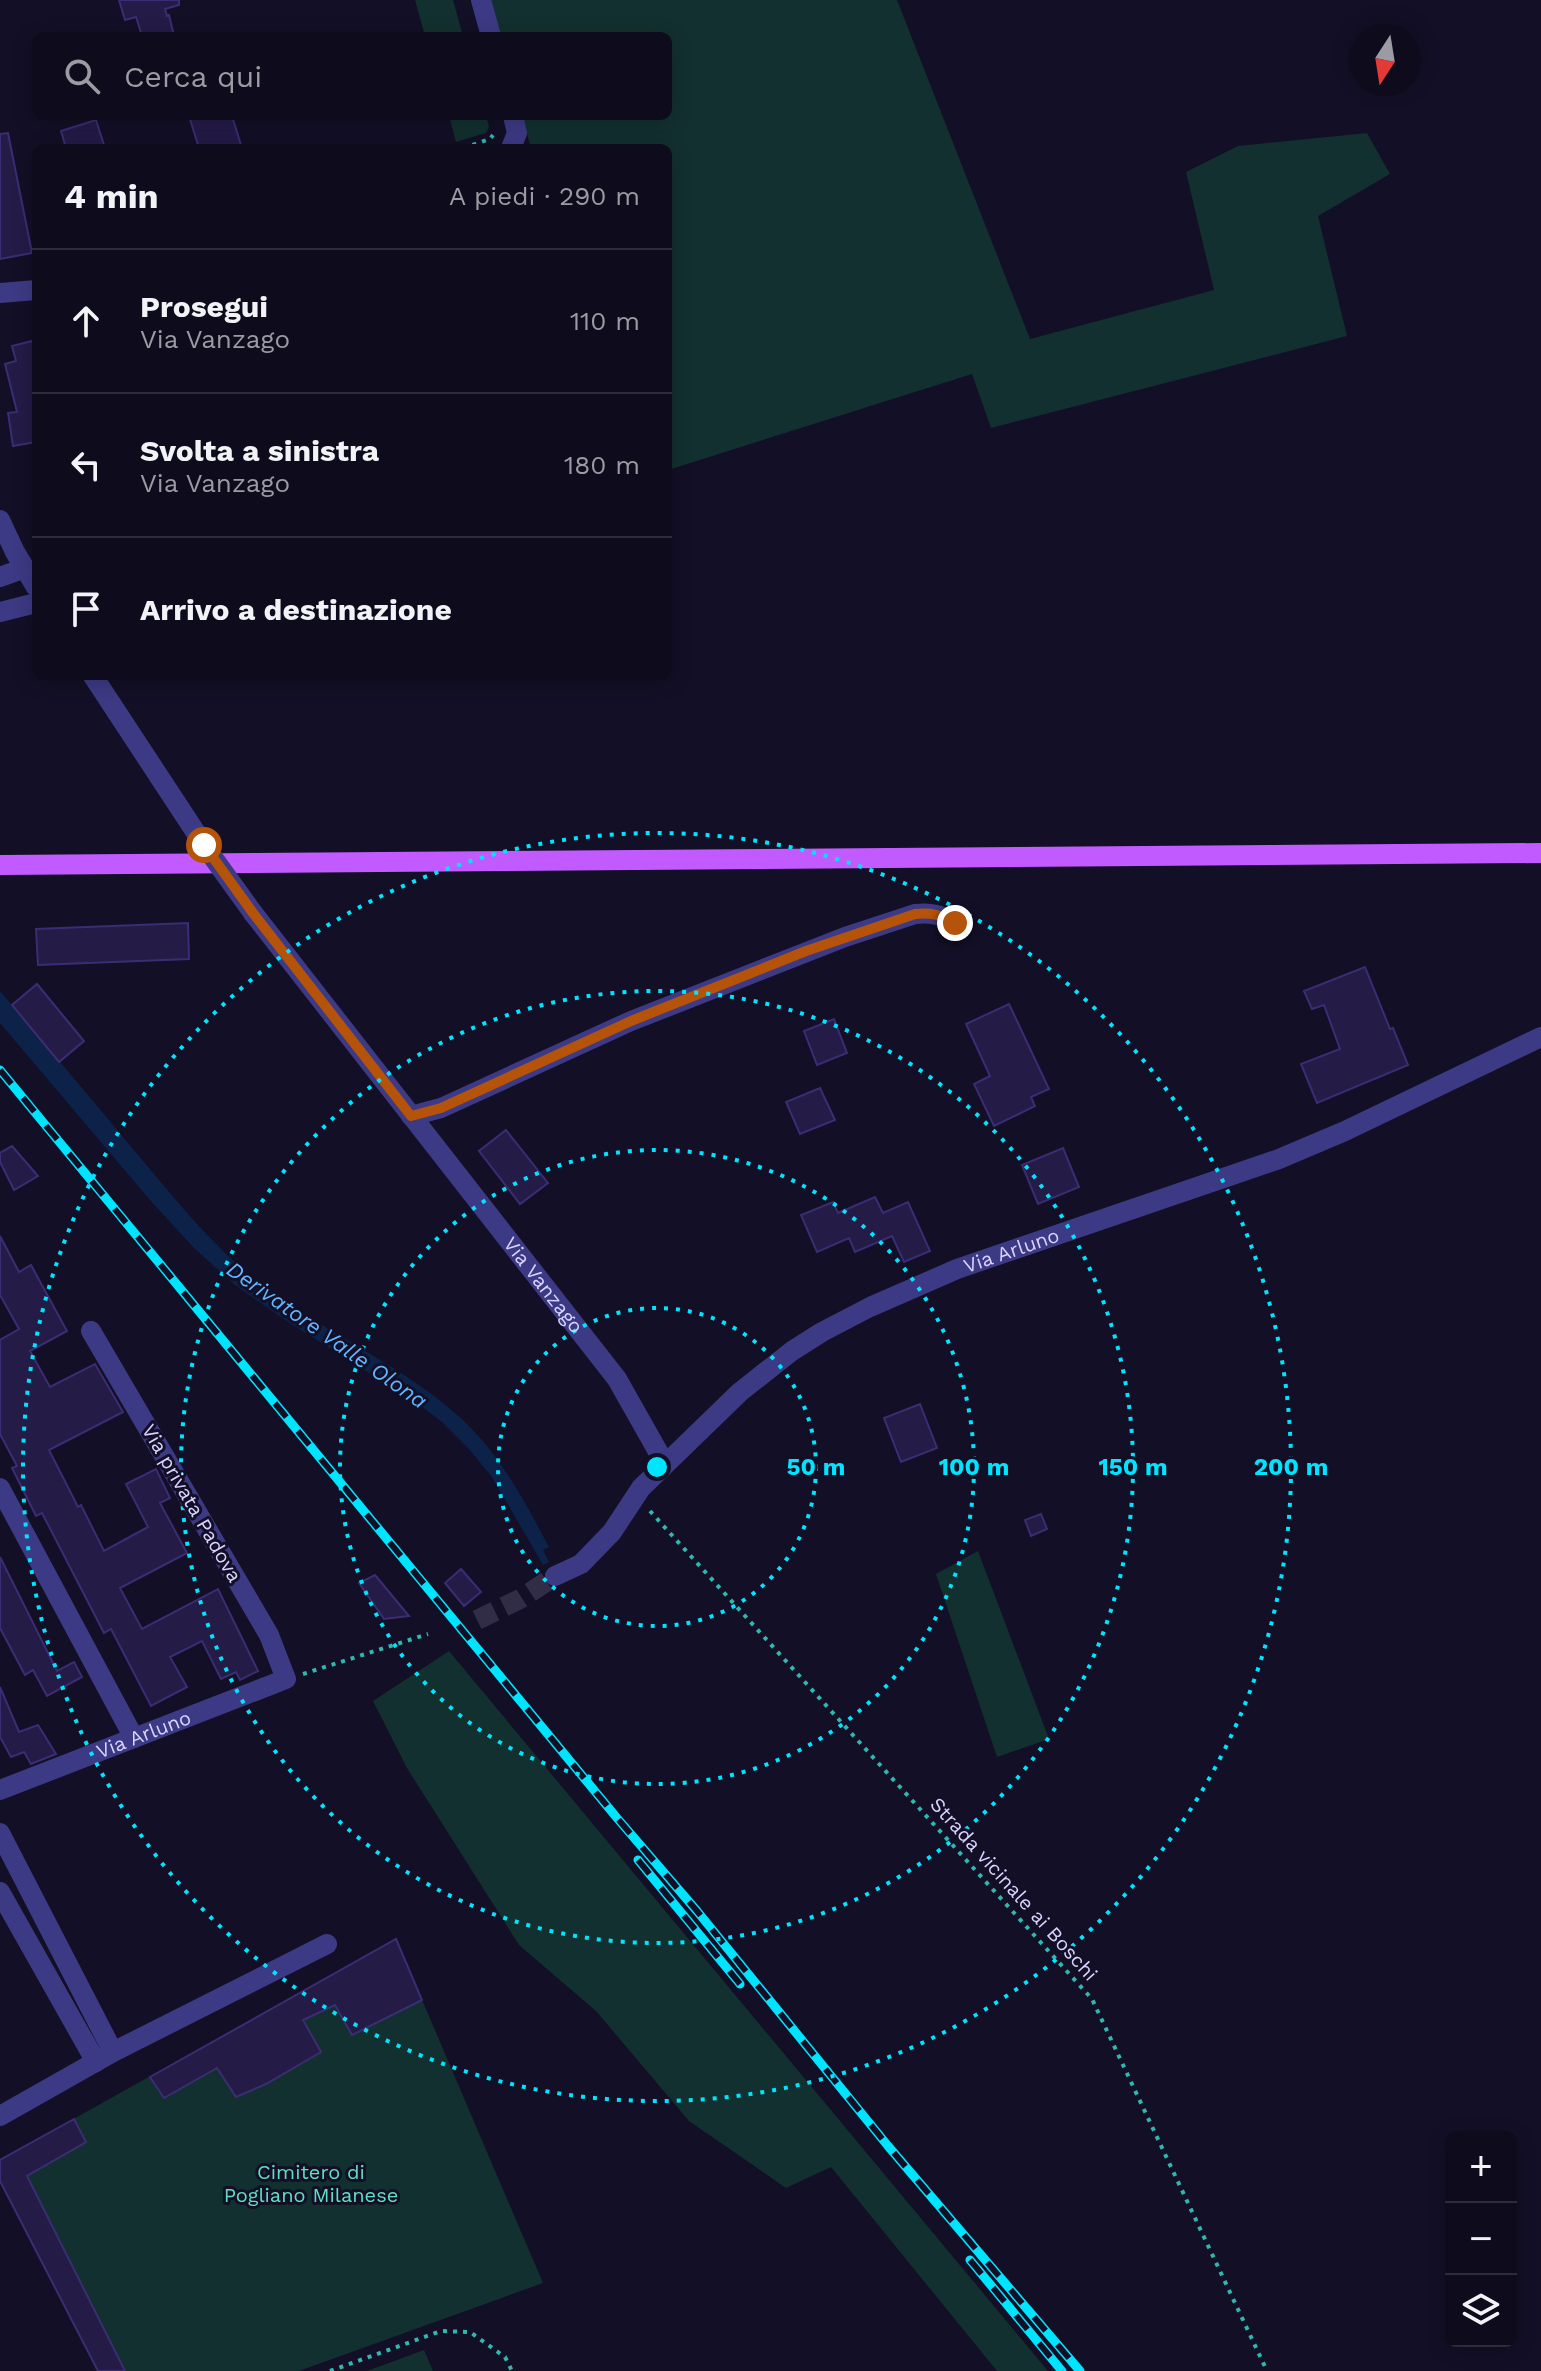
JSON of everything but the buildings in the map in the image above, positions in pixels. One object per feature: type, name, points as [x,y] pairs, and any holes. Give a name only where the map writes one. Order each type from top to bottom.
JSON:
[{"type":"main road","points":[[0,865],[1541,853]]},
{"type":"street","points":[[481,0],[490,32]]},
{"type":"street","points":[[505,121],[517,133],[513,144]]},
{"type":"street","points":[[0,293],[32,290]]},
{"type":"street","points":[[0,520],[32,580]]},
{"type":"street","points":[[0,577],[25,568]]},
{"type":"street","points":[[0,612],[32,604]]},
{"type":"street","points":[[0,623],[32,616]]},
{"type":"street","name":"Via Vanzago","points":[[96,680],[204,845],[253,913],[617,1379],[665,1464]]},
{"type":"street","points":[[411,1116],[441,1108],[631,1021],[845,937],[927,912],[955,923]]},
{"type":"street","name":"Via Arluno","points":[[555,1576],[581,1564],[612,1532],[636,1496],[665,1464],[740,1392],[792,1351],[870,1307],[957,1269],[1279,1159],[1345,1131],[1541,1037]]},
{"type":"street","name":"Via privata Padova","points":[[91,1331],[269,1635],[286,1679]]},
{"type":"street","points":[[0,1488],[134,1738]]},
{"type":"street","name":"Via Arluno","points":[[0,1790],[286,1679]]},
{"type":"street","points":[[0,1833],[105,2057]]},
{"type":"street","points":[[0,1892],[105,2057]]},
{"type":"street","points":[[0,2116],[105,2057],[327,1944]]},
{"type":"path","points":[[475,144],[490,139],[505,121]]},
{"type":"path","name":"Strada vicinale ai Boschi","points":[[636,1496],[1092,1999],[1267,2371]]},
{"type":"path","points":[[330,2371],[441,2331],[470,2332],[505,2357],[512,2371]]},
{"type":"green space","points":[[415,0],[453,0],[462,32],[424,32]]},
{"type":"green space","points":[[491,0],[897,0],[1030,339],[1214,290],[1186,172],[1238,146],[1367,133],[1390,174],[1318,216],[1347,336],[991,428],[972,374],[672,469],[672,144],[530,144],[523,120],[672,120],[672,32],[500,32]]},
{"type":"green space","points":[[450,120],[487,120],[489,127],[486,133],[456,142]]},
{"type":"green space","points":[[978,1551],[1049,1739],[997,1757],[936,1574]]},
{"type":"green space","points":[[449,1651],[1048,2371],[997,2371],[831,2167],[786,2188],[689,2121],[596,2011],[519,1945],[407,1768],[373,1701]]},
{"type":"green space","name":"Cimitero di Pogliano Milanese","points":[[396,1939],[543,2283],[299,2371],[98,2371],[0,2181],[0,2160]]},
{"type":"green space","points":[[424,2350],[433,2371],[367,2371]]},
{"type":"water","name":"Derivatore Valle Olona","points":[[0,991],[184,1209],[239,1266],[291,1305],[403,1374],[470,1427],[497,1459],[519,1493],[549,1547],[543,1550],[549,1562],[543,1565],[492,1477],[442,1422],[235,1285],[194,1248],[0,1023]]},
{"type":"tunnel","points":[[477,1620],[520,1599],[555,1576]]},
{"type":"railway","points":[[0,1070],[888,2146],[1080,2371]]},
{"type":"railway","points":[[638,1860],[740,1984]]},
{"type":"railway","points":[[970,2260],[1062,2371]]},
{"type":"route","points":[[204,845],[411,1116],[441,1108],[631,1021],[845,937],[927,912],[955,923]]}]
